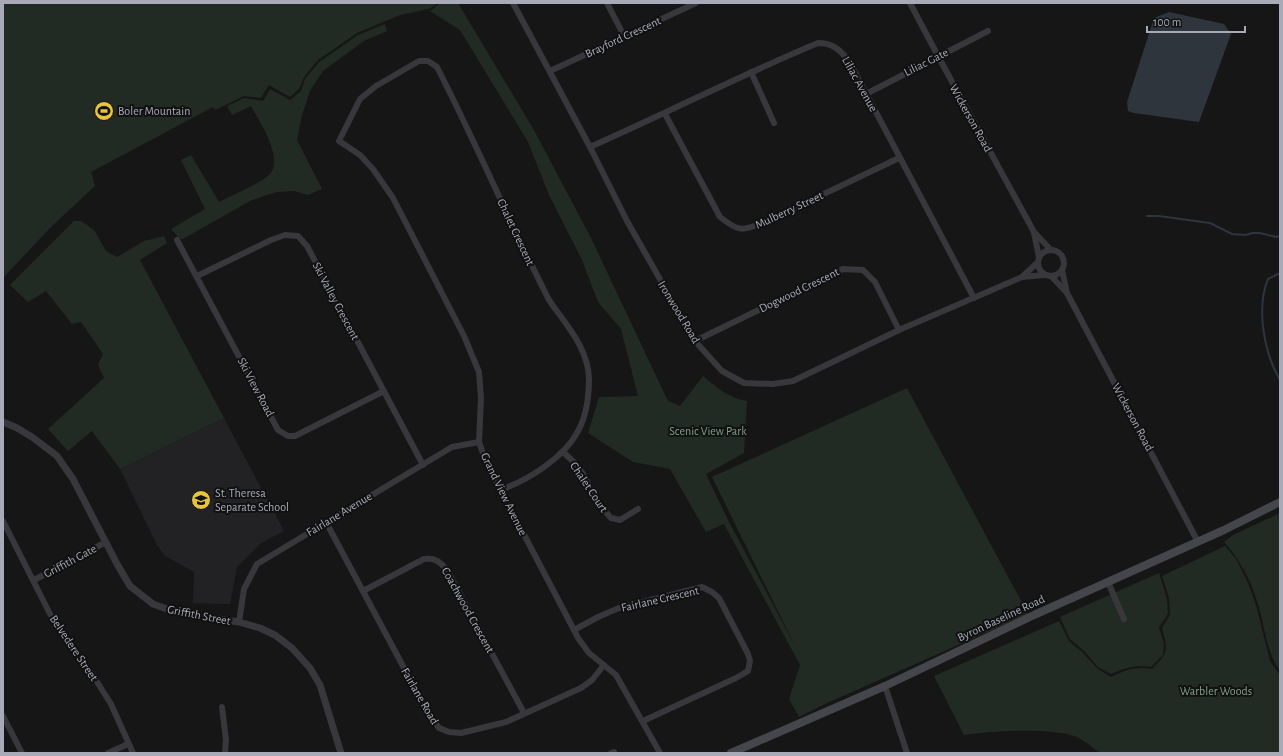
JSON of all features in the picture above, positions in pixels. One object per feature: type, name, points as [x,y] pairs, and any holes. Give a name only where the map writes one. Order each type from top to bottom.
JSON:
[{"type":"main road","name":"Byron Baseline Road","points":[[731,753],[885,686],[1027,619],[1198,542],[1280,502]]},
{"type":"street","name":"Ironwood Road","points":[[513,3],[590,147],[627,221],[695,341],[722,371],[744,383],[773,384],[793,380],[899,330],[1022,277],[1047,276]]},
{"type":"street","points":[[607,3],[624,36]]},
{"type":"street","name":"Brayford Crescent","points":[[550,71],[696,3]]},
{"type":"street","name":"Wickerson Road","points":[[910,3],[1034,232],[1051,250]]},
{"type":"street","name":"Liliac Gate","points":[[866,94],[988,31]]},
{"type":"street","name":"Liliac Avenue","points":[[590,147],[665,114],[750,72],[818,43],[833,45],[845,56],[974,298]]},
{"type":"street","name":"Chalet Crescent","points":[[339,141],[360,98],[419,61],[428,61],[437,67],[548,299],[577,338],[583,353],[589,377],[587,409],[578,432],[563,452],[540,470],[520,482],[500,490]]},
{"type":"street","points":[[750,72],[774,123]]},
{"type":"street","name":"Mulberry Street","points":[[665,114],[720,217],[731,226],[744,230],[899,158]]},
{"type":"street","name":"Grand View Avenue","points":[[339,141],[360,155],[374,169],[393,198],[464,336],[480,372],[481,398],[479,442],[486,462],[578,638],[589,652],[616,675],[660,753]]},
{"type":"street","name":"Wickerson Road","points":[[1034,232],[1038,260]]},
{"type":"street","name":"Ski Valley Crescent","points":[[197,276],[271,240],[285,235],[298,236],[307,246],[423,465]]},
{"type":"street","name":"Ski View Road","points":[[177,240],[278,430],[288,436],[295,436],[384,391]]},
{"type":"street","points":[[1051,250],[1057,252],[1062,257],[1064,264],[1062,270],[1058,274],[1047,276],[1039,270],[1038,260],[1044,252],[1051,250]]},
{"type":"street","name":"Ironwood Road","points":[[1022,277],[1038,260]]},
{"type":"street","name":"Dogwood Crescent","points":[[695,341],[843,268],[863,270],[875,282],[899,330]]},
{"type":"street","name":"Wickerson Road","points":[[1062,270],[1067,292],[1198,542]]},
{"type":"street","name":"Wickerson Road","points":[[1047,276],[1067,292]]},
{"type":"street","name":"Griffith Street","points":[[3,422],[32,437],[57,456],[73,479],[130,586],[153,604],[178,613],[240,622],[260,628],[275,635],[292,648],[310,668],[320,685],[341,753]]},
{"type":"street","name":"Fairlane Avenue","points":[[240,622],[244,589],[257,564],[452,447],[479,442]]},
{"type":"street","name":"Chalet Court","points":[[563,452],[577,465],[598,502],[611,518],[620,520],[638,509]]},
{"type":"street","name":"Belvedere Street","points":[[3,521],[50,614],[111,704],[133,753]]},
{"type":"street","name":"Fairlane Road","points":[[326,522],[427,711],[438,728],[449,732],[461,733],[506,722],[581,688],[592,680],[604,665]]},
{"type":"street","name":"Griffith Gate","points":[[34,580],[106,542]]},
{"type":"street","name":"Coachwood Crescent","points":[[363,591],[424,559],[434,558],[441,563],[447,570],[524,713]]},
{"type":"street","points":[[1108,582],[1124,619]]},
{"type":"street","name":"Fairlane Crescent","points":[[574,630],[598,616],[619,608],[690,590],[702,588],[712,592],[719,598],[748,654],[750,661],[748,671],[643,722]]},
{"type":"street","points":[[885,686],[907,753]]},
{"type":"street","points":[[222,707],[226,740],[225,753]]},
{"type":"street","points":[[3,716],[22,753]]},
{"type":"street","points":[[108,753],[128,744]]},
{"type":"shaded area","points":[[1169,12],[1224,24],[1231,34],[1199,122],[1128,111],[1127,102],[1154,18]]},
{"type":"shaded area","name":"St. Theresa Separate School","points":[[224,418],[284,531],[261,543],[237,567],[230,604],[193,603],[194,572],[165,556],[157,545],[120,469]]},
{"type":"green space","name":"Boler Mountain","points":[[3,3],[438,3],[429,9],[400,15],[357,33],[318,60],[304,77],[299,89],[290,97],[269,85],[261,98],[244,96],[215,110],[213,107],[91,172],[95,186],[51,227],[3,278]]},
{"type":"green space","name":"Scenic View Park","points":[[440,3],[458,3],[534,130],[591,238],[668,401],[680,406],[703,376],[729,395],[747,401],[744,453],[706,474],[729,522],[795,646],[712,477],[907,388],[1028,614],[799,717],[789,699],[800,665],[724,524],[706,532],[670,469],[633,462],[588,433],[599,397],[638,396],[621,329],[598,302],[582,260],[549,195],[528,142],[460,30],[430,11]]},
{"type":"green space","points":[[385,24],[387,31],[364,41],[323,71],[310,91],[302,115],[297,140],[322,189],[308,195],[294,191],[277,192],[264,196],[250,201],[183,239],[179,238],[171,229],[205,209],[181,160],[191,155],[219,202],[260,182],[270,174],[274,167],[274,159],[269,140],[251,106],[232,115],[227,106],[244,98],[263,101],[270,89],[290,100],[301,91],[305,79],[319,62],[358,35]]},
{"type":"green space","points":[[74,221],[81,221],[94,230],[106,251],[117,257],[144,241],[164,236],[167,243],[140,260],[224,418],[120,469],[92,431],[68,451],[48,429],[104,378],[98,365],[103,354],[81,322],[72,324],[46,291],[28,302],[10,285]]},
{"type":"green space","points":[[1280,513],[1280,671],[1275,663],[1269,647],[1252,587],[1240,563],[1224,542],[1233,535]]},
{"type":"green space","name":"Warbler Woods","points":[[1225,546],[1236,559],[1248,583],[1256,605],[1270,661],[1280,675],[1280,753],[1100,753],[1077,737],[1053,732],[1005,731],[964,735],[934,676],[1059,621],[1069,641],[1098,669],[1111,677],[1131,669],[1152,669],[1162,659],[1166,651],[1162,628],[1170,615],[1169,598],[1162,576]]},
{"type":"green space","points":[[1159,573],[1167,599],[1168,614],[1159,627],[1164,644],[1163,655],[1151,667],[1131,667],[1111,674],[1098,667],[1084,651],[1070,639],[1060,617]]},
{"type":"waterway","points":[[1147,216],[1159,216],[1210,223],[1232,234],[1246,235],[1260,233],[1276,237],[1280,236]]},
{"type":"waterway","points":[[1280,273],[1268,279],[1264,291],[1262,317],[1266,344],[1274,369],[1280,380]]},
{"type":"place","name":"Boler Mountain","points":[[104,111]]},
{"type":"place","name":"St. Theresa Separate School","points":[[201,500]]}]
